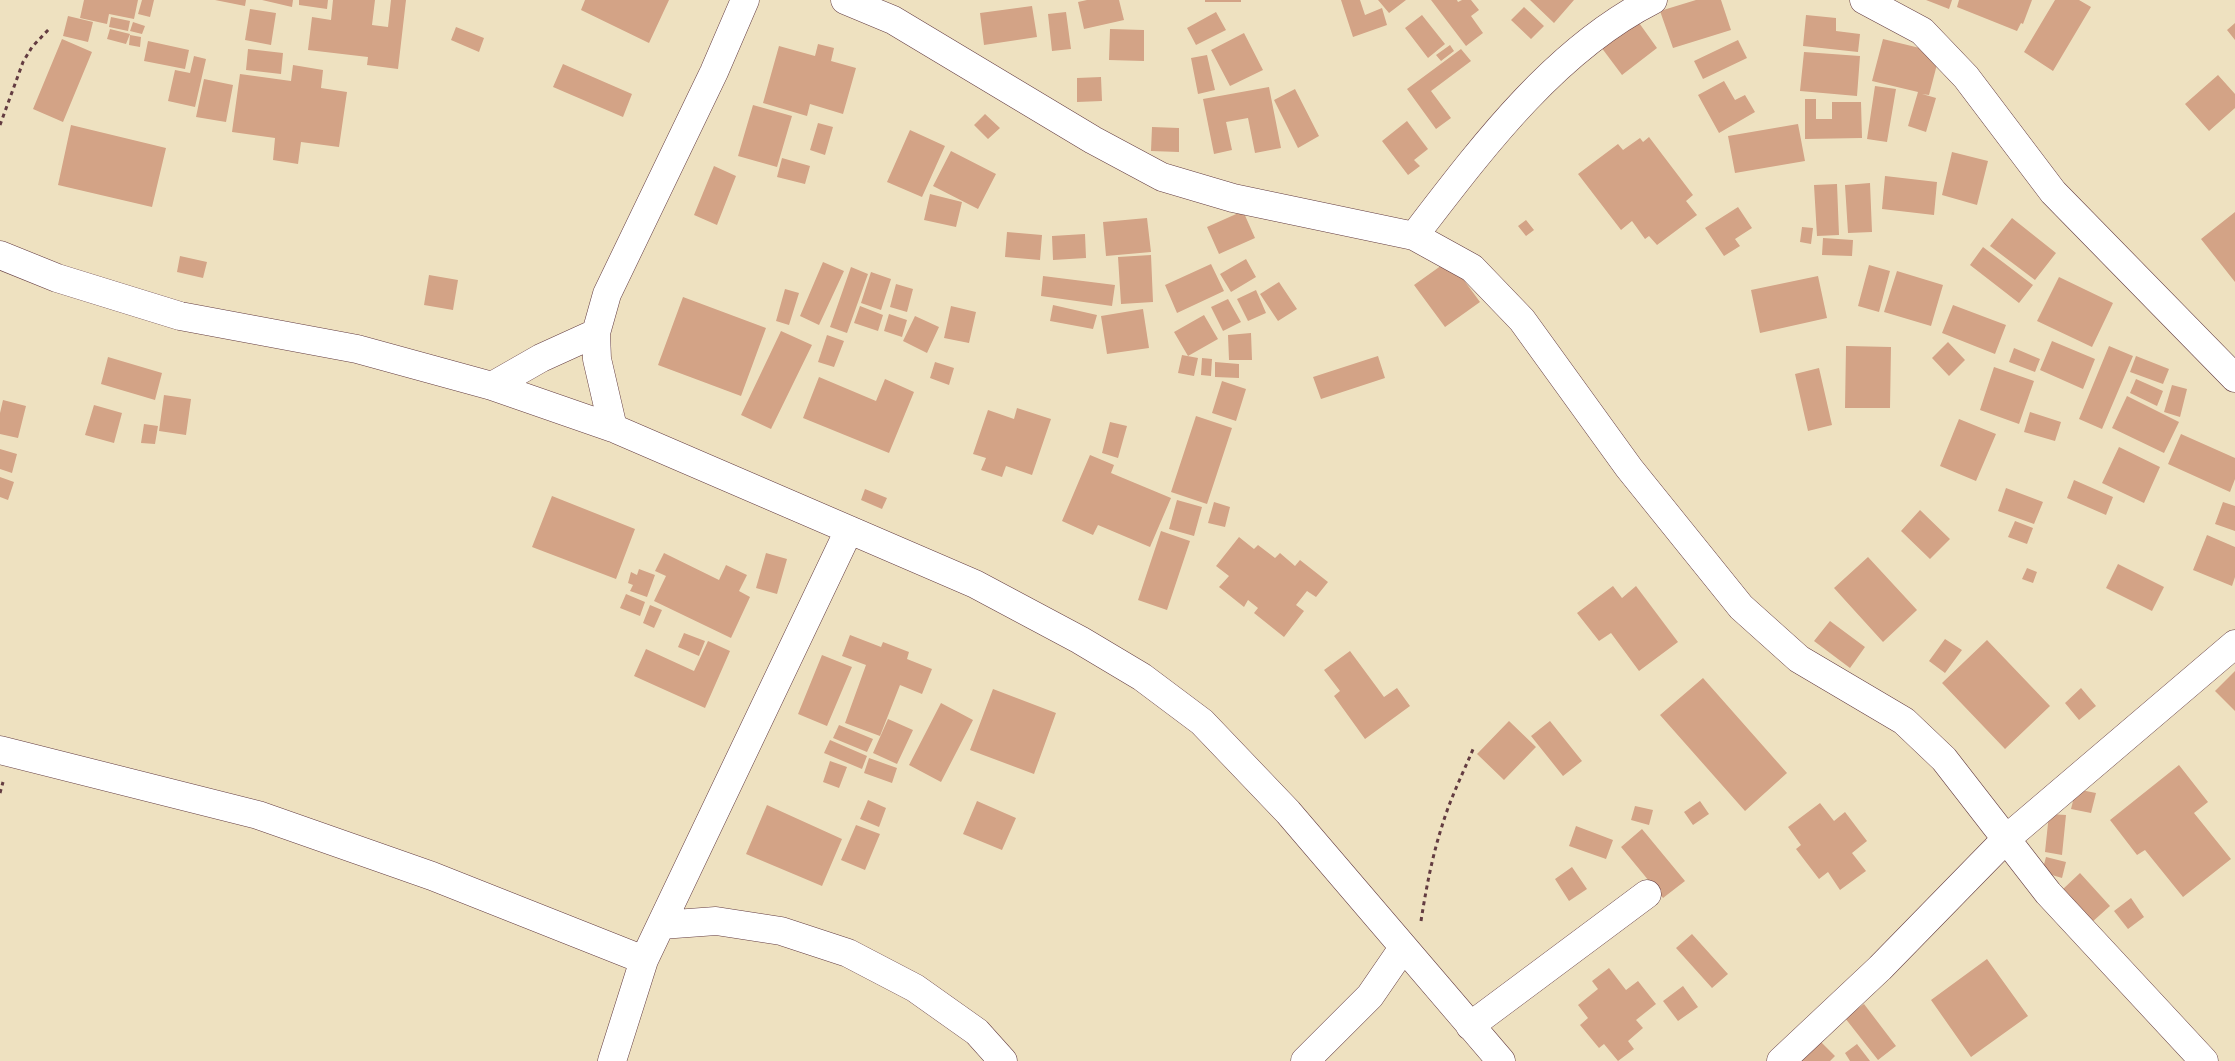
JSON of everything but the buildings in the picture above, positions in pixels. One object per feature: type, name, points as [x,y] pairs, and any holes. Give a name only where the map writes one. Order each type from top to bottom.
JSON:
[{"type":"street","points":[[613,428],[596,359],[596,333],[607,294],[714,72],[746,0]]},
{"type":"street","points":[[845,0],[893,20],[1093,140],[1162,177],[1233,198],[1414,236],[1472,268],[1522,320],[1629,468],[1741,607],[1799,659],[1904,721],[1944,759],[2048,893],[2204,1061]]},
{"type":"street","points":[[1414,236],[1466,168],[1515,112],[1579,48],[1636,8],[1653,0]]},
{"type":"street","points":[[1864,0],[1922,31],[1966,77],[2052,192],[2235,378]]},
{"type":"street","points":[[0,255],[57,278],[180,316],[357,350],[492,386],[613,428],[975,584],[1072,635],[1142,677],[1202,722],[1288,812],[1501,1061]]},
{"type":"street","points":[[492,386],[541,358],[596,333]]},
{"type":"street","points":[[612,1061],[644,960],[848,530]]},
{"type":"street","points":[[1781,1061],[1880,968],[2006,840],[2235,644]]},
{"type":"street","points":[[0,750],[258,815],[432,876],[644,960]]},
{"type":"street","points":[[1470,1026],[1647,894]]},
{"type":"street","points":[[661,925],[716,921],[781,931],[848,953],[916,988],[976,1032],[1003,1061]]},
{"type":"street","points":[[1305,1061],[1370,996],[1408,954]]},
{"type":"path","points":[[0,125],[23,62],[32,48],[50,29]]},
{"type":"path","points":[[1408,954],[1442,826],[1453,793],[1474,747]]}]
